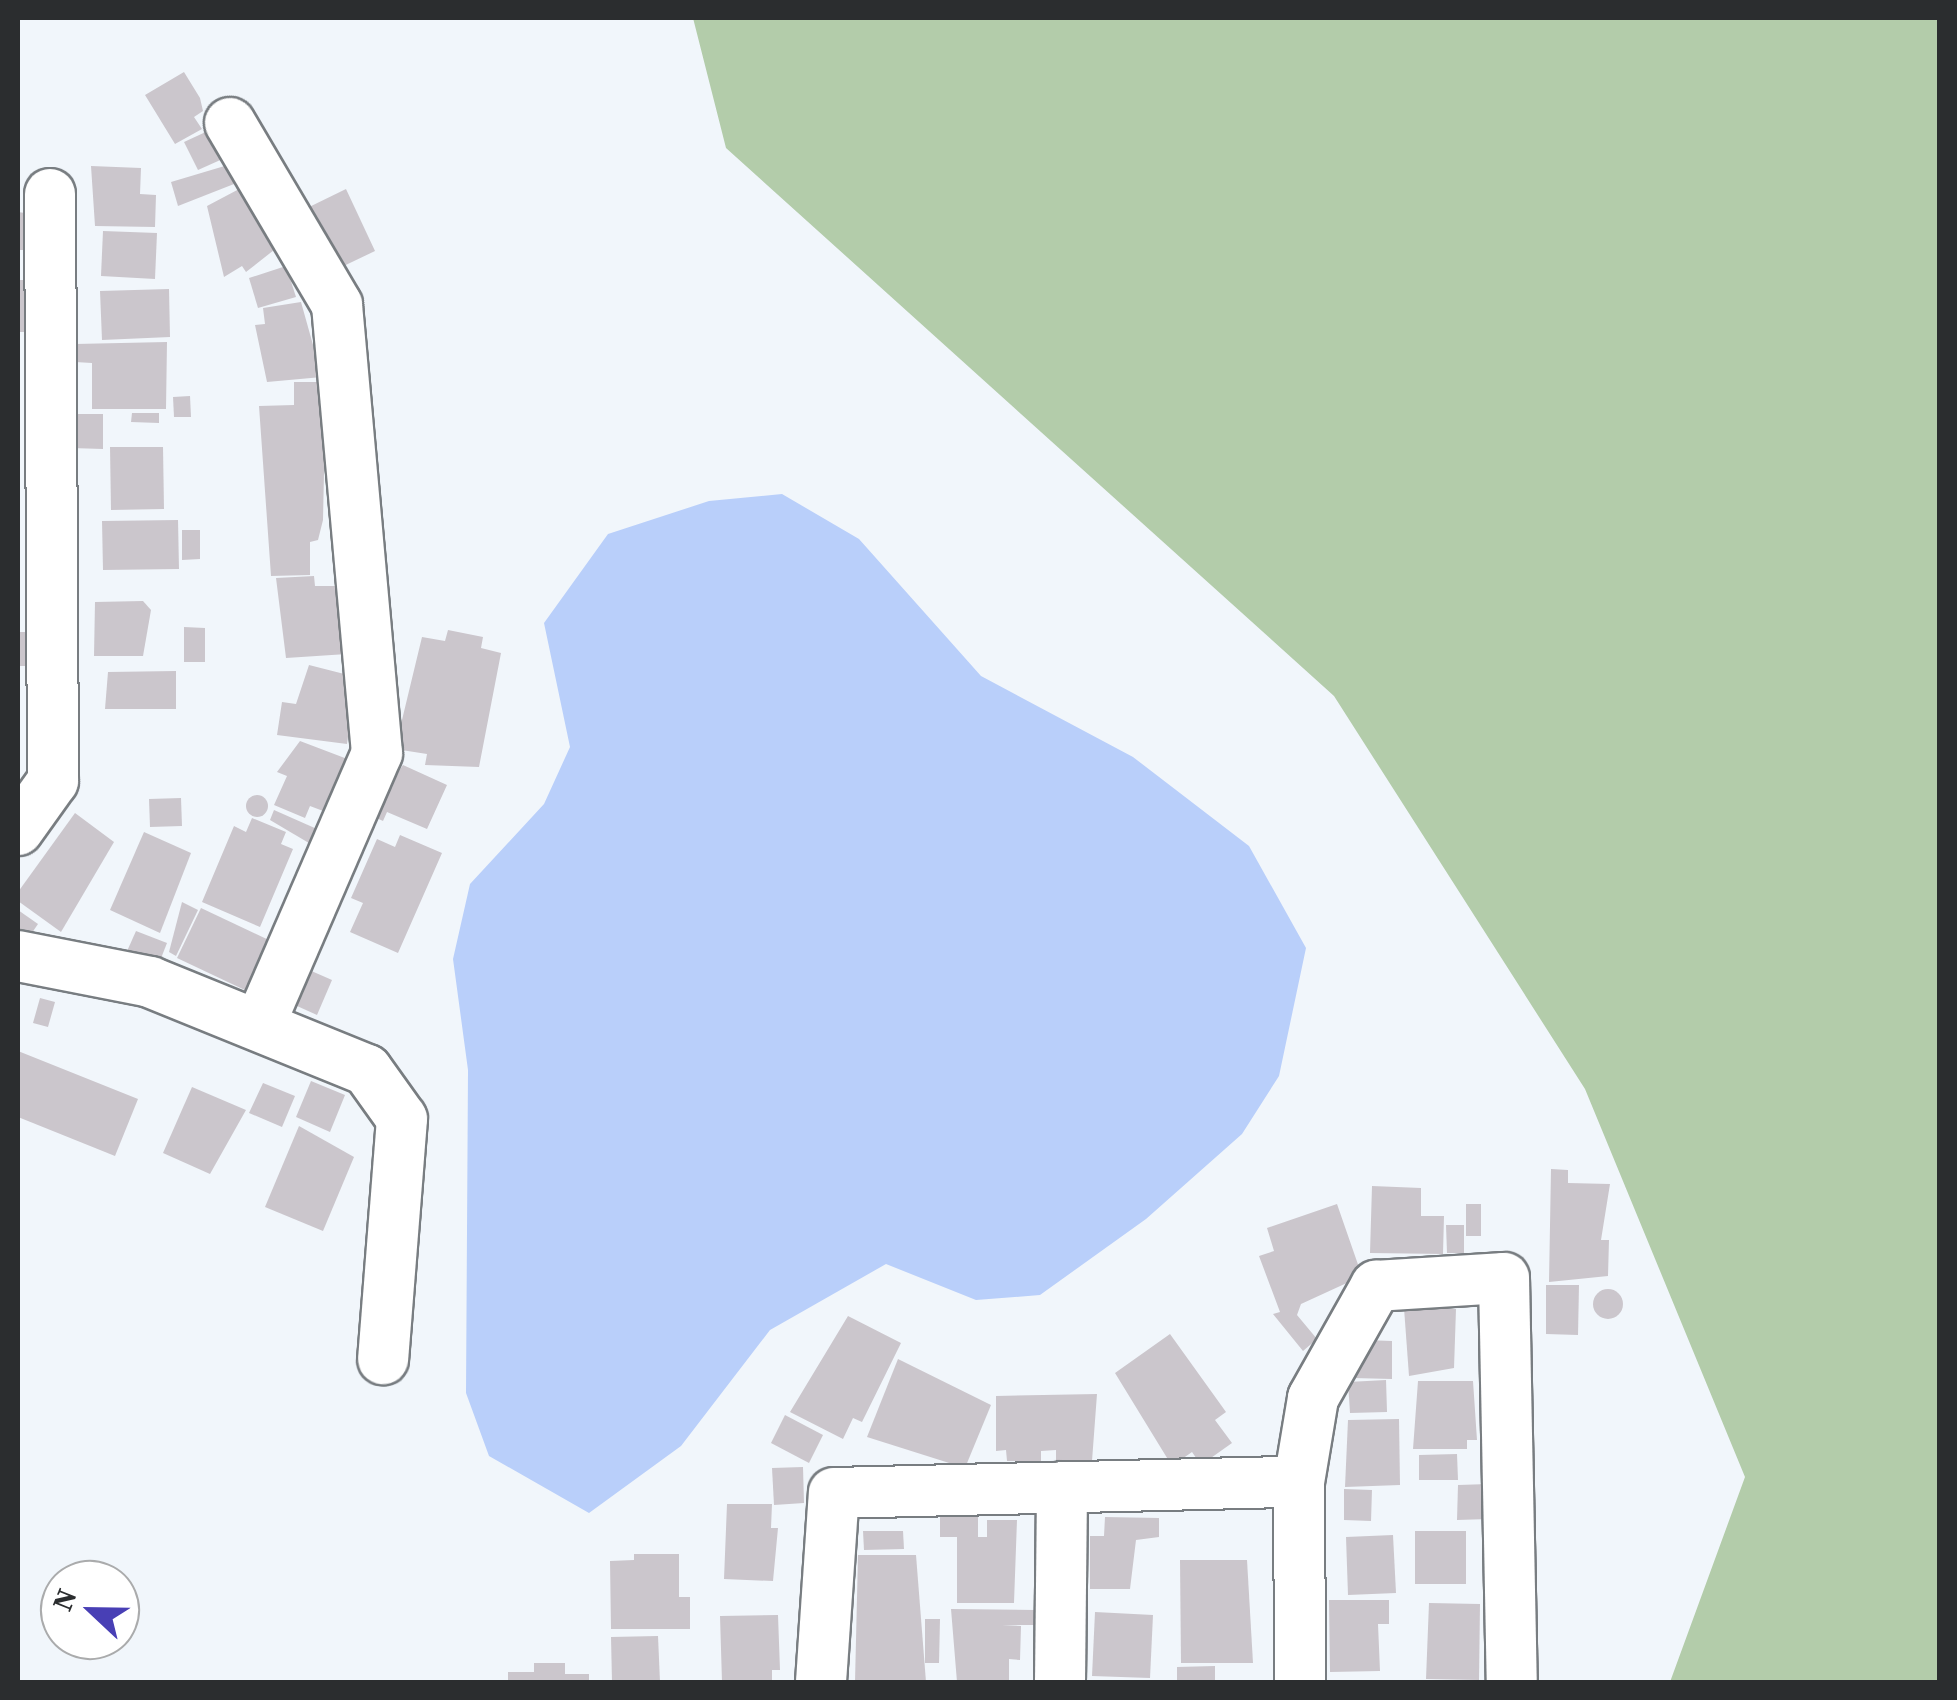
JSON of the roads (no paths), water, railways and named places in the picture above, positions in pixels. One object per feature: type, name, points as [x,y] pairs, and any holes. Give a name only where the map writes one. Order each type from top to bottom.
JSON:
[{"type":"street","points":[[230,124],[337,305],[377,753],[259,1026]]},
{"type":"street","points":[[18,830],[52,782],[50,194]]},
{"type":"street","points":[[18,956],[150,982],[368,1070],[402,1118],[383,1359]]},
{"type":"street","points":[[1300,1682],[1298,1482],[1313,1398],[1376,1286],[1504,1278],[1512,1682]]},
{"type":"street","points":[[821,1682],[834,1493],[1298,1482]]},
{"type":"street","points":[[1060,1682],[1062,1488]]},
{"type":"water","points":[[782,494],[859,539],[981,676],[1133,757],[1249,846],[1306,948],[1279,1076],[1242,1134],[1146,1219],[1040,1295],[976,1300],[886,1264],[770,1330],[681,1446],[589,1513],[489,1456],[466,1393],[468,1070],[453,959],[470,884],[544,804],[570,747],[544,623],[608,534],[709,501]]}]
